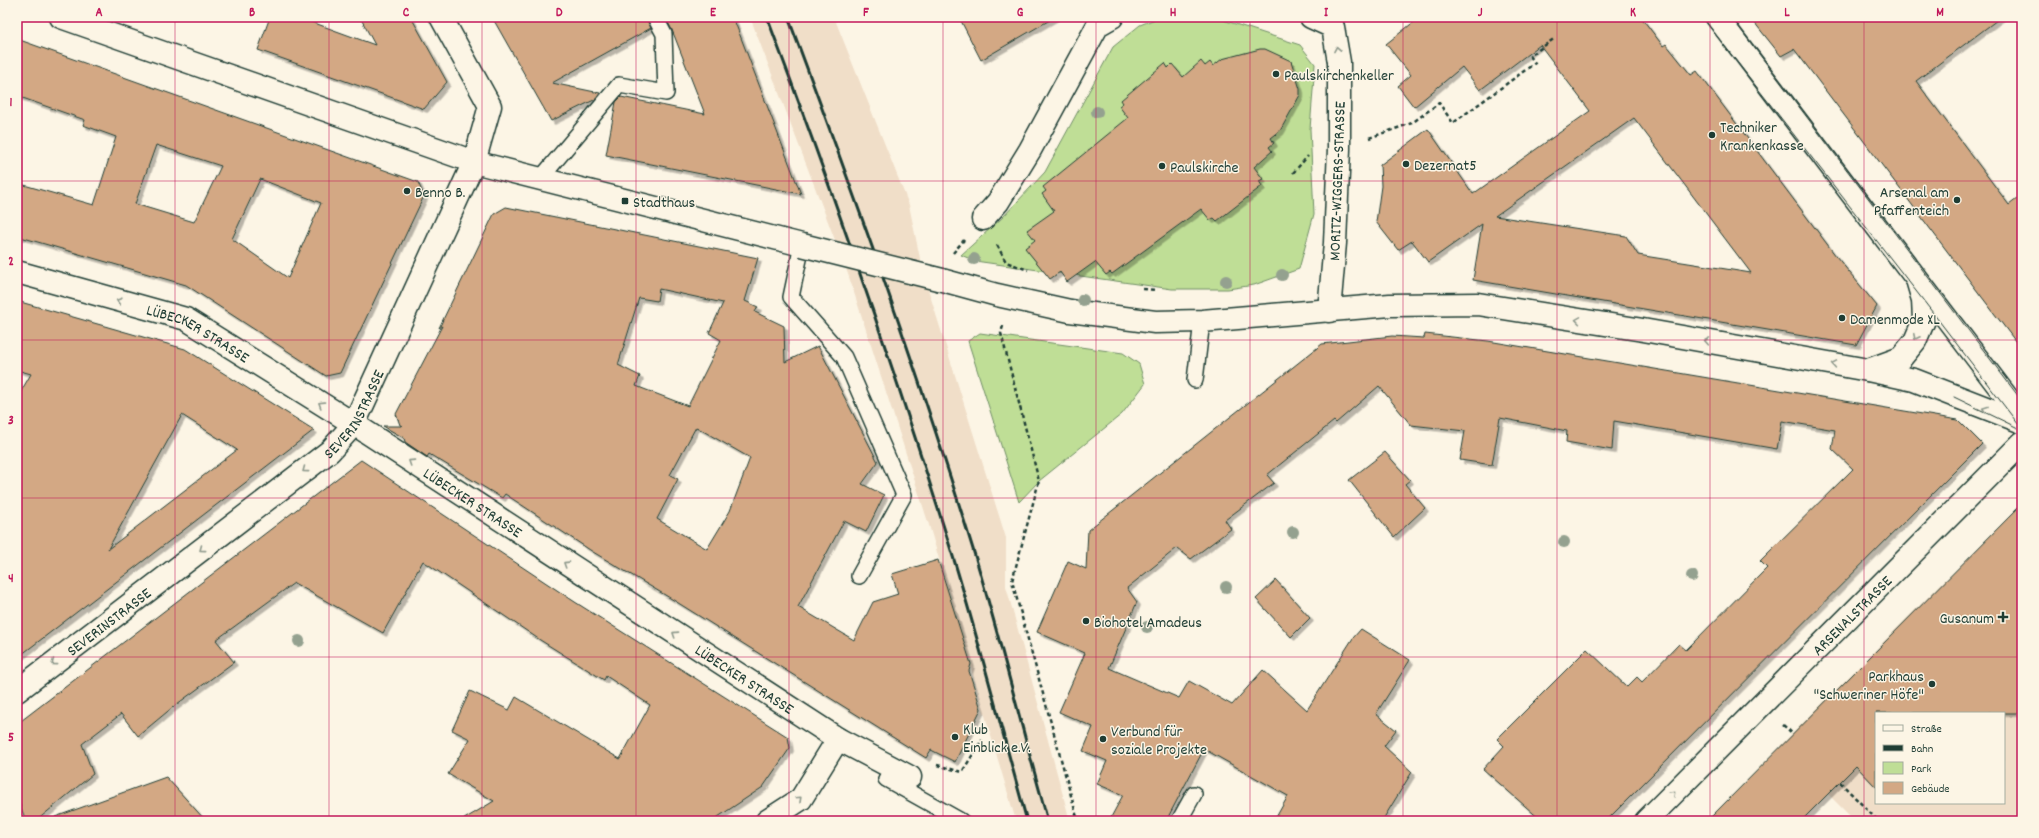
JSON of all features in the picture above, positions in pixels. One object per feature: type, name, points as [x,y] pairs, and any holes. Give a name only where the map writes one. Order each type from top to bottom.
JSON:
[{"type":"street","points":[[61,17],[474,162],[1009,298],[1070,311],[1155,322],[1202,321],[1390,305],[1478,304],[1642,330],[1868,370],[1914,380],[2022,422]]},
{"type":"street","name":"SEVERINSTRASSE","points":[[17,691],[330,451],[354,424],[474,162],[490,106],[441,17]]},
{"type":"street","name":"MORITZ-WIGGERS-STRASSE","points":[[1311,17],[1340,22],[1339,149],[1335,243],[1330,311]]},
{"type":"street","points":[[1717,17],[2022,416]]},
{"type":"street","points":[[983,219],[998,202],[1030,150],[1101,20]]},
{"type":"street","name":"LÜBECKER STRASSE","points":[[17,272],[186,319],[354,424],[838,739],[901,772]]},
{"type":"street","points":[[1868,370],[1901,358],[1915,341],[1924,320],[1923,300],[1914,273]]},
{"type":"street","name":"ARSENALSTRASSE","points":[[1646,821],[2022,443]]},
{"type":"street","points":[[767,821],[801,799],[838,739]]},
{"type":"lane","points":[[541,178],[619,85],[666,93],[664,34],[656,17]]},
{"type":"lane","points":[[802,245],[791,297],[844,357],[904,495],[859,576]]},
{"type":"lane","points":[[1195,380],[1202,321]]},
{"type":"lane","points":[[901,772],[886,779],[961,821]]},
{"type":"lane","points":[[1179,821],[1194,794]]},
{"type":"path","points":[[1339,149],[1412,123],[1439,103],[1453,123],[1535,63],[1530,56],[1555,38]]},
{"type":"path","points":[[1292,173],[1312,151]]},
{"type":"path","points":[[983,219],[1006,262],[1032,271]]},
{"type":"path","points":[[1142,289],[1157,290]]},
{"type":"path","points":[[1009,298],[1001,333],[1039,481],[1012,581],[1078,821]]},
{"type":"path","points":[[901,772],[926,762],[962,772],[982,740]]},
{"type":"path","points":[[1840,782],[1878,821]]},
{"type":"shaded area","points":[[750,17],[834,17],[909,205],[923,273],[1006,538],[1006,586],[1070,821],[1016,821],[929,525],[848,274]]},
{"type":"shaded area","name":"Parkhaus \"Schweriner Höfe\"","points":[[1946,579],[2022,656],[2022,821],[1855,821],[1780,746]]},
{"type":"green space","points":[[1160,17],[1214,17],[1300,45],[1315,64],[1310,129],[1314,214],[1299,269],[1254,285],[1228,289],[1172,289],[975,261],[961,255],[1003,217],[1045,172],[1113,47],[1140,25]]},
{"type":"green space","points":[[980,333],[1123,353],[1139,364],[1145,384],[1122,414],[1039,481],[1019,502],[968,341]]},
{"type":"building","points":[[270,17],[298,17],[375,45],[360,17],[411,17],[447,82],[424,109],[258,50]]},
{"type":"building","points":[[492,17],[646,17],[651,28],[552,83],[600,93],[596,99],[551,121]]},
{"type":"building","points":[[665,17],[733,17],[801,194],[606,155],[616,102],[621,97],[705,114],[672,30]]},
{"type":"building","points":[[959,17],[1055,17],[981,60]]},
{"type":"building","points":[[1420,17],[1641,17],[1663,46],[1666,44],[1691,75],[1697,71],[1836,256],[1877,306],[1856,345],[1473,280],[1482,224],[1428,262],[1412,241],[1398,250],[1376,222],[1381,186],[1380,165],[1428,129],[1473,194],[1590,111],[1540,45],[1480,90],[1462,67],[1414,107],[1398,86],[1411,75],[1386,44]],"holes":[[[1634,118],[1751,273],[1638,255],[1626,236],[1495,216]]]},
{"type":"building","name":"Arsenal am Pfaffenteich","points":[[1750,17],[2001,17],[1916,81],[2009,205],[2022,195],[2022,350],[1794,49],[1781,56]]},
{"type":"building","points":[[17,39],[418,182],[424,196],[340,373],[326,376],[186,285],[17,236],[17,183],[94,205],[116,137],[83,125],[85,120],[17,96]],"holes":[[[156,145],[221,166],[194,222],[135,204]],[[260,179],[321,203],[288,278],[232,239]]]},
{"type":"building","name":"Paulskirche","points":[[1265,49],[1291,61],[1300,89],[1300,95],[1280,131],[1271,138],[1274,143],[1269,147],[1272,151],[1254,167],[1263,179],[1259,181],[1262,186],[1217,221],[1214,218],[1210,220],[1201,209],[1112,274],[1110,272],[1106,275],[1095,262],[1067,282],[1060,272],[1050,279],[1025,248],[1035,240],[1027,230],[1054,211],[1042,194],[1046,191],[1043,187],[1128,118],[1119,106],[1123,103],[1121,100],[1165,63],[1168,68],[1172,64],[1183,77],[1201,61],[1205,66],[1210,62],[1213,66],[1222,59]]},
{"type":"building","points":[[506,207],[758,258],[745,301],[758,307],[755,312],[784,326],[785,362],[818,346],[878,462],[862,484],[884,495],[866,532],[844,521],[798,607],[854,640],[873,602],[898,594],[892,574],[938,560],[971,664],[969,671],[981,709],[955,762],[931,750],[926,758],[675,601],[593,552],[505,494],[502,498],[429,454],[427,457],[405,442],[404,438],[383,426],[402,426],[400,425],[396,414],[442,326],[439,328],[494,214]],"holes":[[[659,289],[723,303],[709,333],[721,340],[688,406],[636,386],[640,376],[618,365],[639,298],[657,301]],[[696,427],[750,458],[730,511],[707,549],[657,519],[678,479],[670,475]]]},
{"type":"building","points":[[17,301],[185,349],[314,430],[17,658],[17,398],[31,374],[17,370]],"holes":[[[182,415],[237,450],[108,549]]]},
{"type":"building","points":[[1425,334],[1488,341],[1958,420],[1982,444],[1606,821],[1542,821],[1483,769],[1504,746],[1497,739],[1587,649],[1627,687],[1637,677],[1642,682],[1679,644],[1686,650],[1767,568],[1760,561],[1853,469],[1832,449],[1835,430],[1782,421],[1777,449],[1614,421],[1612,450],[1566,442],[1567,431],[1500,418],[1492,465],[1460,460],[1465,431],[1411,425],[1379,386],[1336,423],[1334,421],[1267,475],[1274,483],[1225,520],[1231,529],[1191,559],[1177,548],[1127,588],[1137,602],[1109,668],[1179,698],[1189,681],[1232,705],[1263,670],[1307,710],[1353,638],[1361,629],[1410,660],[1376,714],[1396,730],[1384,746],[1412,772],[1382,821],[1274,821],[1288,796],[1204,749],[1166,821],[1109,821],[1123,795],[1097,784],[1107,761],[1083,751],[1093,727],[1059,712],[1085,653],[1037,632],[1068,561],[1086,569],[1088,530],[1322,344],[1392,336],[1424,338]]},
{"type":"building","points":[[1385,452],[1410,480],[1405,484],[1425,508],[1394,537],[1349,480]]},
{"type":"building","points":[[361,460],[575,602],[788,737],[790,748],[763,787],[712,821],[461,821],[494,801],[448,774],[470,739],[452,730],[470,691],[509,710],[516,697],[620,759],[650,705],[606,676],[604,680],[540,640],[423,561],[383,633],[294,583],[216,640],[234,662],[173,707],[138,736],[121,714],[82,744],[93,774],[36,821],[26,821],[17,797],[17,724]]},
{"type":"building","name":"Parkhaus \"Schweriner Höfe\"","points":[[2022,504],[2022,713],[1875,712],[1875,786],[1856,766],[1801,821],[1707,821]]},
{"type":"building","points":[[1276,580],[1310,618],[1291,637],[1256,599]]},
{"type":"building","points":[[166,777],[206,821],[56,821],[55,817]]},
{"type":"tram line","points":[[1702,17],[2022,429]]},
{"type":"tram line","points":[[1731,17],[2022,401]]},
{"type":"tram line","points":[[1954,397],[2018,428]]},
{"type":"railway","points":[[767,17],[817,152],[911,425],[965,595],[1027,821]]},
{"type":"railway","points":[[788,17],[838,151],[910,354],[955,491],[986,591],[1048,821]]},
{"type":"place","name":"Paulskirchenkeller","points":[[1276,74]]},
{"type":"place","name":"Techniker Krankenkasse","points":[[1712,135]]},
{"type":"place","name":"Dezernat5","points":[[1406,164]]},
{"type":"place","name":"Paulskirche","points":[[1162,166]]},
{"type":"place","name":"Benno B.","points":[[407,191]]},
{"type":"place","name":"Arsenal am Pfaffenteich","points":[[1957,200]]},
{"type":"place","name":"Stadthaus","points":[[625,201]]},
{"type":"place","name":"Damenmode XL","points":[[1842,318]]},
{"type":"place","name":"Gusanum","points":[[2003,617]]},
{"type":"place","name":"Biohotel Amadeus","points":[[1086,621]]},
{"type":"place","name":"Parkhaus \"Schweriner Höfe\"","points":[[1932,684]]},
{"type":"place","name":"Klub Einblick e.V.","points":[[955,737]]},
{"type":"place","name":"Verbund für soziale Projekte","points":[[1103,739]]}]
